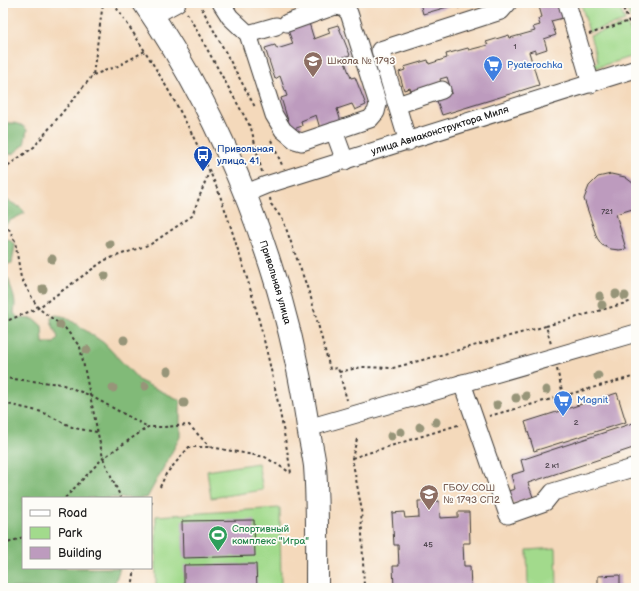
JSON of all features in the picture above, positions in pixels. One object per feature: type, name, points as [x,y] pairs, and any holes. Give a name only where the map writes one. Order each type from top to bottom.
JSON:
[{"type":"main road","name":"Привольная улица","points":[[148,10],[175,51],[202,99],[244,194],[274,274],[300,376],[314,466],[317,588]]},
{"type":"street","points":[[221,3],[230,17],[248,34],[274,115],[283,130],[294,140],[302,142],[370,119],[376,112],[378,104],[349,13],[343,7],[335,6],[281,25],[248,34]]},
{"type":"street","points":[[408,142],[380,50],[501,11],[508,3]]},
{"type":"street","points":[[566,3],[591,84]]},
{"type":"street","points":[[148,10],[181,6]]},
{"type":"street","name":"улица Авиаконструктора Миля","points":[[244,194],[266,185],[408,142],[636,69]]},
{"type":"street","points":[[397,105],[442,90]]},
{"type":"street","points":[[334,131],[345,161]]},
{"type":"street","points":[[308,428],[636,333]]},
{"type":"street","points":[[462,383],[476,419],[508,515],[545,502],[553,492],[636,467]]},
{"type":"path","points":[[3,169],[34,148],[93,75],[103,3]]},
{"type":"path","points":[[113,3],[145,51],[180,110],[210,171],[223,202],[252,292],[275,382],[291,472],[265,457],[210,447],[189,447],[166,474],[160,487]]},
{"type":"path","points":[[199,3],[257,110]]},
{"type":"path","points":[[621,3],[636,39]]},
{"type":"path","points":[[181,6],[251,128],[263,175]]},
{"type":"path","points":[[577,38],[636,19]]},
{"type":"path","points":[[93,75],[118,66],[145,51]]},
{"type":"path","points":[[269,135],[289,179]]},
{"type":"path","points":[[3,319],[9,320],[38,308],[105,260],[151,244],[192,216],[210,171]]},
{"type":"path","points":[[269,195],[272,204],[283,220],[311,298],[330,369],[338,368],[347,400]]},
{"type":"path","points":[[3,225],[8,229],[15,241],[21,278],[38,308],[65,328],[80,347],[103,458],[121,497]]},
{"type":"path","points":[[339,372],[362,367],[393,368],[636,300]]},
{"type":"path","points":[[546,326],[563,396]]},
{"type":"path","points":[[352,458],[476,419],[636,376]]},
{"type":"path","points":[[3,378],[61,384],[89,395],[148,426],[163,428],[190,425],[210,447]]},
{"type":"path","points":[[3,403],[42,412],[74,428],[97,432]]},
{"type":"path","points":[[66,497],[103,458],[148,426]]},
{"type":"path","points":[[356,439],[352,458],[361,506],[364,588]]},
{"type":"path","points":[[3,545],[22,537]]},
{"type":"path","points":[[132,588],[135,569]]},
{"type":"green space","points":[[581,3],[618,3],[625,21],[589,32]]},
{"type":"green space","points":[[624,3],[636,3],[636,18],[631,19]]},
{"type":"green space","points":[[627,24],[636,46],[636,55],[592,69],[590,65],[598,62],[590,35]]},
{"type":"green space","points":[[3,123],[19,124],[27,130],[24,145],[14,153],[3,156]]},
{"type":"green space","points":[[3,198],[21,208],[25,213],[9,221],[3,228]]},
{"type":"green space","points":[[3,237],[15,245],[12,263],[3,265]]},
{"type":"green space","points":[[3,277],[9,280],[15,300],[14,313],[18,318],[34,319],[42,326],[43,343],[54,343],[58,339],[51,318],[56,315],[66,317],[104,343],[140,381],[180,400],[180,437],[148,497],[22,497],[22,569],[120,569],[113,588],[3,588]]},
{"type":"green space","points":[[258,463],[263,490],[211,498],[207,471]]},
{"type":"green space","name":"Спортивный комплекс \"Игра\"","points":[[280,508],[281,588],[156,588],[156,516]]},
{"type":"green space","points":[[556,548],[557,588],[528,588],[527,550]]},
{"type":"building","points":[[420,3],[454,3],[454,5],[423,14]]},
{"type":"building","points":[[538,3],[559,5],[563,18],[551,21],[556,35],[544,39],[547,49],[535,53],[535,50],[529,52],[539,85],[442,115],[436,98],[452,93],[447,77],[440,79],[441,83],[411,92],[410,88],[404,90],[399,72],[405,70],[404,67],[428,60],[429,64],[447,58],[446,54],[468,48],[469,50],[488,45],[486,42],[509,35],[510,38],[535,31],[533,27],[540,25],[538,19],[542,17]]},
{"type":"building","points":[[309,23],[314,39],[330,33],[328,28],[338,25],[350,55],[343,57],[351,78],[355,77],[366,105],[355,110],[352,104],[337,109],[342,125],[321,132],[316,115],[301,121],[302,126],[291,130],[281,98],[287,96],[280,76],[275,79],[265,48],[275,45],[277,49],[293,44],[288,30]]},
{"type":"building","points":[[611,174],[625,177],[634,184],[636,192],[636,208],[616,214],[626,249],[611,249],[602,245],[597,238],[584,199],[589,186],[598,177]]},
{"type":"building","points":[[617,393],[626,422],[534,451],[525,422]]},
{"type":"building","points":[[636,422],[636,447],[528,483],[533,497],[513,504],[508,491],[515,489],[511,475],[524,471],[521,460]]},
{"type":"building","points":[[418,501],[439,501],[440,518],[458,517],[458,512],[469,512],[470,543],[463,543],[464,566],[470,566],[471,588],[394,588],[393,566],[399,566],[398,545],[394,545],[392,513],[404,512],[405,518],[419,517]]},
{"type":"building","points":[[254,520],[255,556],[183,558],[182,521]]},
{"type":"building","points":[[256,564],[257,588],[184,588],[184,565]]},
{"type":"building","points":[[620,575],[620,588],[598,588],[598,576]]},
{"type":"place","name":"Школа № 1793","points":[[313,78]]},
{"type":"place","name":"Pyaterochka","points":[[493,82]]},
{"type":"place","name":"Привольная улица, 41","points":[[203,172]]},
{"type":"place","name":"Magnit","points":[[563,417]]},
{"type":"place","name":"ГБОУ СОШ № 1793 СП2","points":[[429,511]]},
{"type":"place","name":"Спортивный комплекс \"Игра\"","points":[[218,552]]}]
